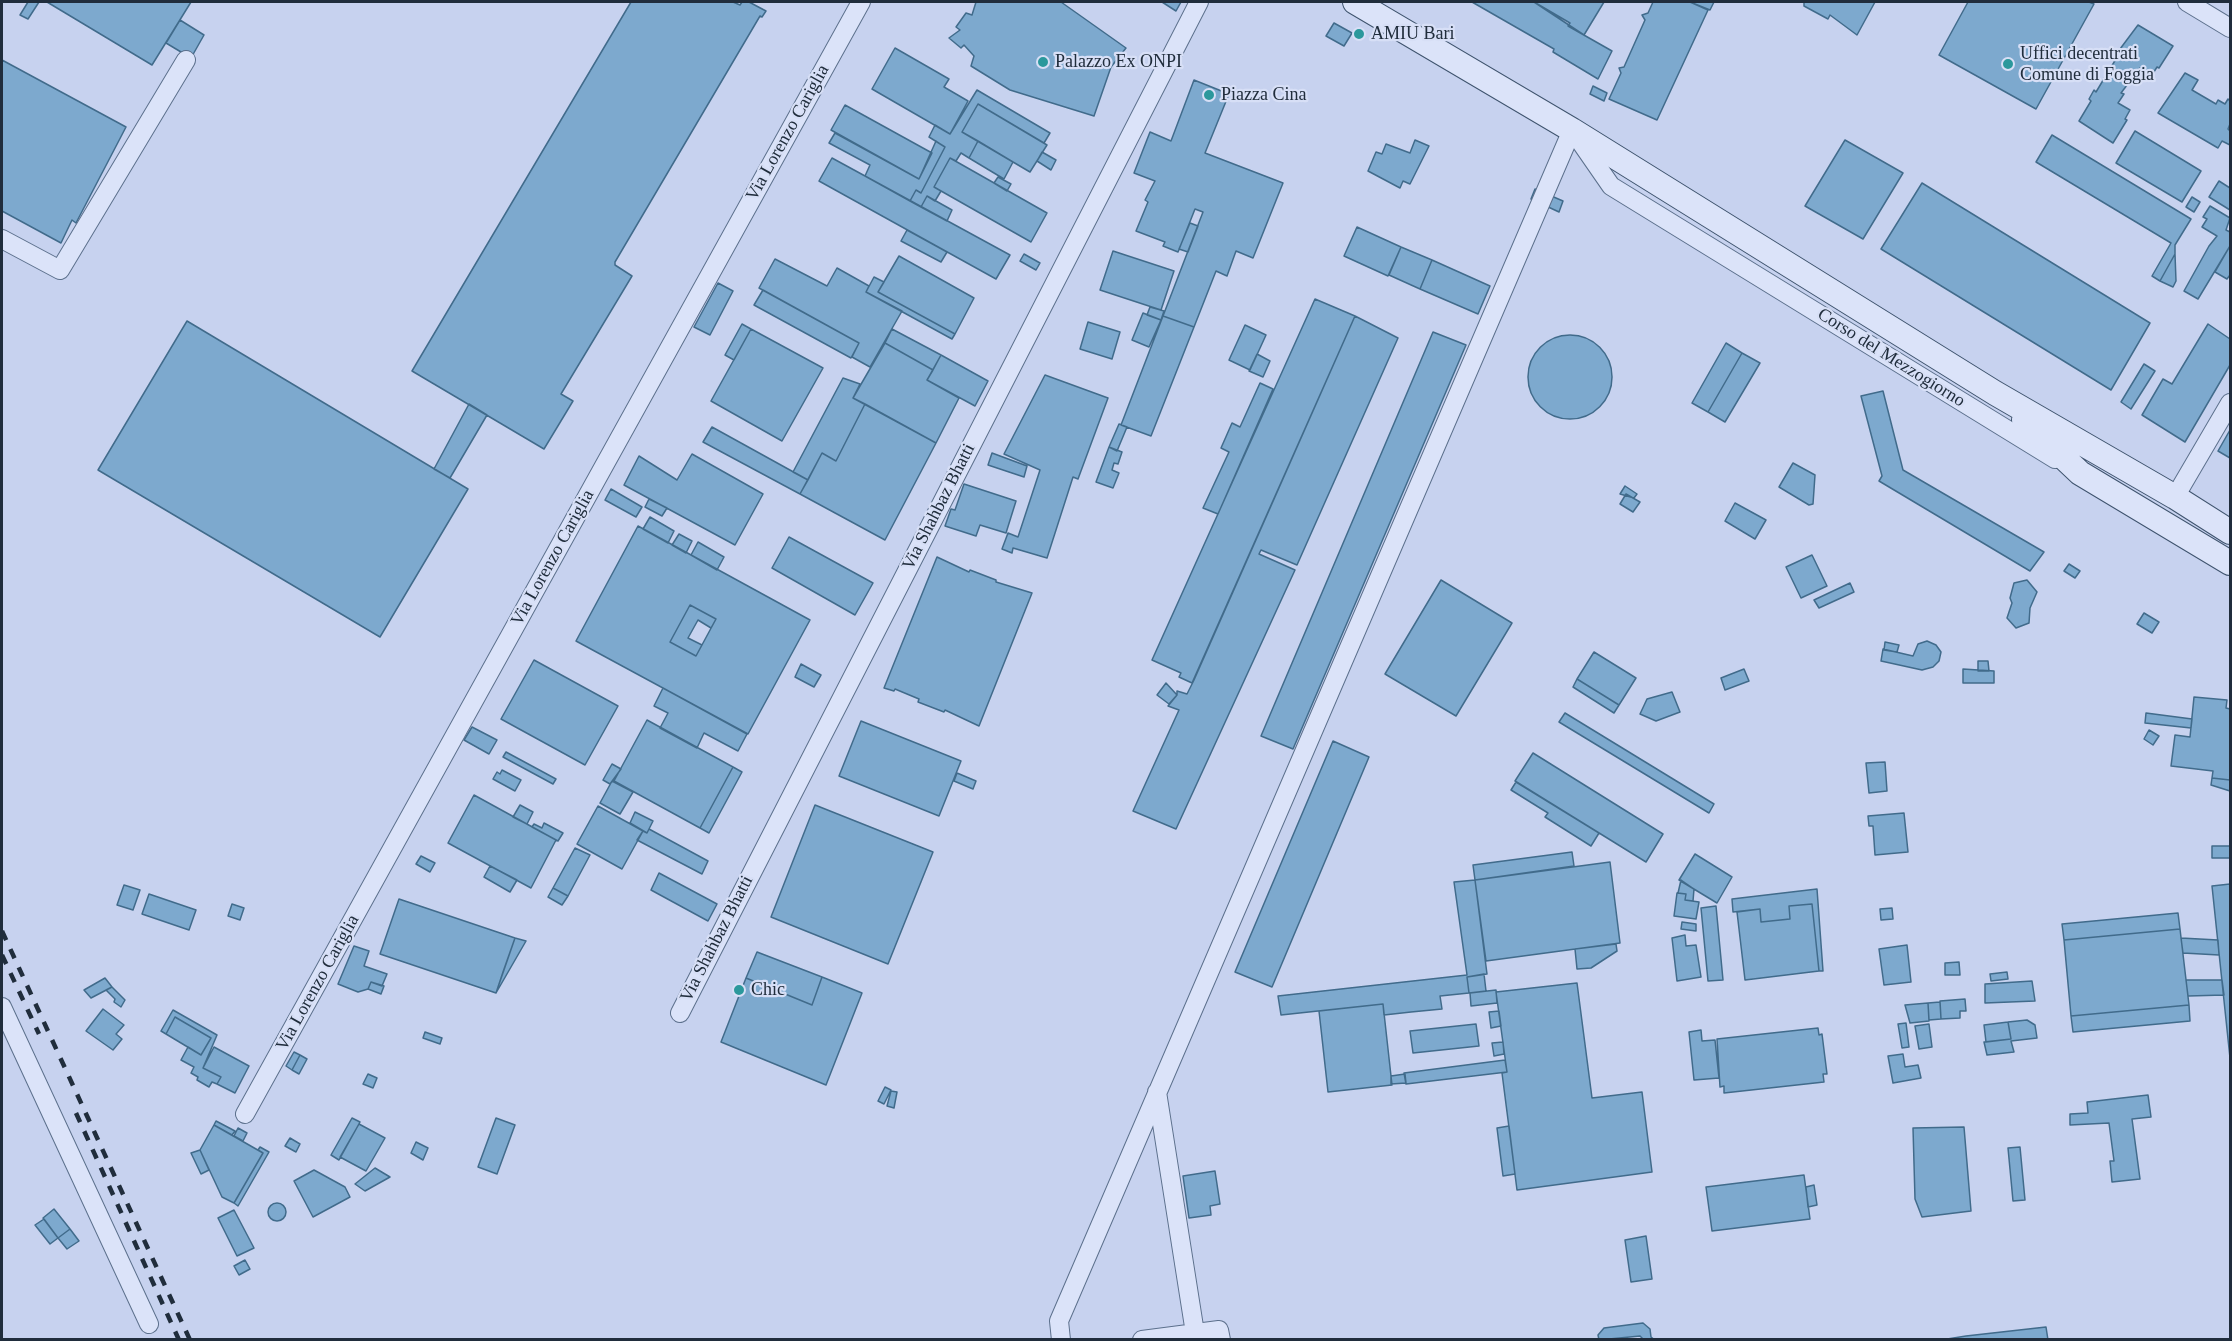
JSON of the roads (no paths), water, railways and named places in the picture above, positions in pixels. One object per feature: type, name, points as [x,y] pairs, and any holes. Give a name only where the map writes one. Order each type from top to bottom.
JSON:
[{"type":"main road","name":"Corso del Mezzogiorno","points":[[1355,2],[1572,130],[1995,393],[2175,497],[2230,532]]},
{"type":"main road","points":[[1995,393],[2079,473]]},
{"type":"main road","name":"Corso del Mezzogiorno","points":[[2079,473],[2230,563]]},
{"type":"street","name":"Via Lorenzo Cariglia","points":[[245,1114],[861,2]]},
{"type":"street","name":"Via Shahbaz Bhatti","points":[[680,1013],[1199,2]]},
{"type":"street","points":[[2187,2],[2230,28]]},
{"type":"street","points":[[2,239],[60,270],[186,60]]},
{"type":"street","name":"Corso del Mezzogiorno","points":[[1572,130],[1611,186],[2079,473]]},
{"type":"street","points":[[1061,1340],[1059,1321],[1572,130]]},
{"type":"street","points":[[1870,345],[1995,393]]},
{"type":"street","points":[[2175,497],[2230,403]]},
{"type":"street","points":[[2,1007],[149,1324]]},
{"type":"street","points":[[1157,1092],[1195,1333]]},
{"type":"street","points":[[1142,1340],[1219,1330],[1221,1340]]},
{"type":"railway","points":[[2,931],[190,1340]]},
{"type":"railway","points":[[2,955],[39,1034]]},
{"type":"railway","points":[[76,1113],[179,1340]]},
{"type":"place","name":"AMIU Bari","points":[[1359,34]]},
{"type":"place","name":"Palazzo Ex ONPI","points":[[1043,62]]},
{"type":"place","name":"Uffici decentrati Comune di Foggia","points":[[2008,64]]},
{"type":"place","name":"Piazza Cina","points":[[1209,95]]},
{"type":"place","name":"Chic","points":[[739,990]]}]
